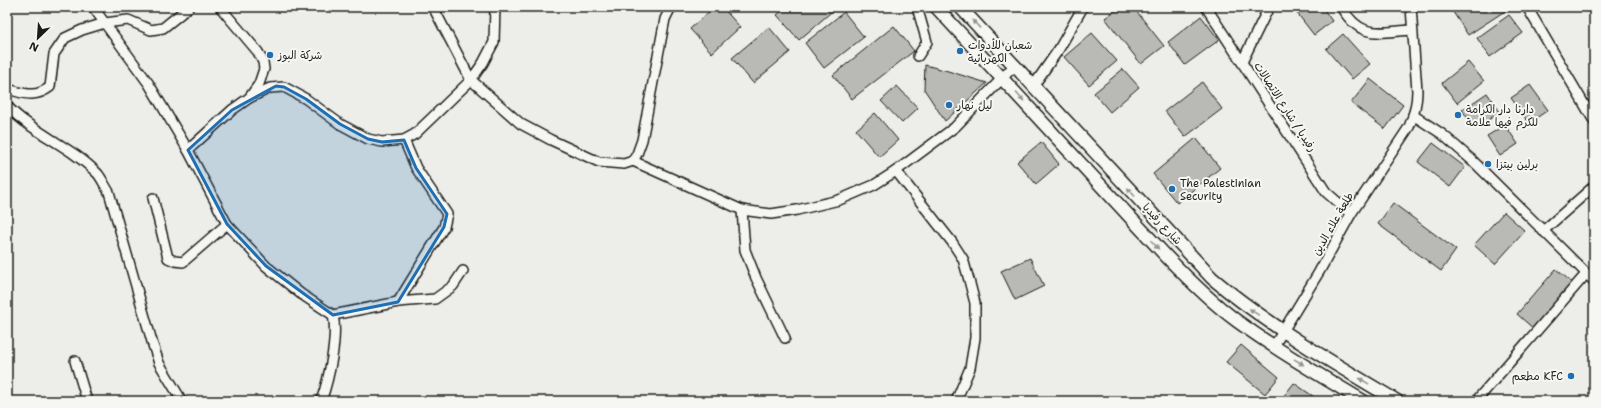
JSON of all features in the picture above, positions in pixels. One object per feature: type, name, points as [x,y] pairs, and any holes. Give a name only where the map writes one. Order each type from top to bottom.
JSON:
[{"type":"main road","name":"شارع رفيديا","points":[[936,7],[1177,268],[1202,293],[1236,320],[1274,346],[1363,401]]},
{"type":"main road","name":"شارع رفيديا","points":[[960,7],[1212,278],[1242,303],[1282,331],[1397,401]]},
{"type":"street","points":[[93,7],[149,84],[188,150],[227,224],[266,266],[301,294],[333,314],[398,302],[435,299],[454,286],[463,271]]},
{"type":"street","points":[[7,89],[30,95],[43,92],[50,87],[54,54],[65,38],[82,30],[105,23],[128,20],[151,30],[163,28],[189,7]]},
{"type":"street","points":[[220,7],[258,52],[263,62],[264,69],[259,84],[249,98]]},
{"type":"street","points":[[433,7],[471,80],[521,124],[551,140],[599,162],[624,164],[633,161],[642,140],[665,19],[671,7]]},
{"type":"street","points":[[188,150],[232,110],[249,98],[270,88],[284,87],[306,99],[340,124],[368,139],[382,142],[404,140],[416,134],[471,80],[483,63],[494,42],[495,7]]},
{"type":"street","points":[[917,7],[927,42],[918,56]]},
{"type":"street","points":[[1034,85],[1059,49],[1083,7]]},
{"type":"street","name":"رفيديا / شارع الاتصالات","points":[[1206,7],[1326,192],[1351,214]]},
{"type":"street","points":[[1242,62],[1269,7]]},
{"type":"street","points":[[1342,7],[1354,24],[1364,30],[1373,32],[1412,30]]},
{"type":"street","name":"طلعة علاء الدين","points":[[1274,346],[1319,272],[1351,214],[1409,127],[1414,115],[1417,92],[1412,30],[1412,7]]},
{"type":"street","points":[[1527,7],[1594,121]]},
{"type":"street","points":[[633,161],[742,210],[771,214],[798,210],[839,200],[874,185],[896,171],[955,127],[1015,65]]},
{"type":"street","points":[[7,106],[19,118],[76,154],[99,175],[109,192],[152,345],[159,363],[182,401]]},
{"type":"street","points":[[1414,115],[1442,134],[1473,161],[1594,281]]},
{"type":"street","points":[[398,302],[444,227],[447,214],[416,168],[404,140]]},
{"type":"street","points":[[896,171],[952,242],[963,259],[969,280],[975,303],[975,338],[970,368],[956,401]]},
{"type":"street","points":[[1543,231],[1594,186]]},
{"type":"street","points":[[153,198],[168,258],[175,261],[183,262],[227,224]]},
{"type":"street","points":[[742,210],[746,250],[756,278],[785,338]]},
{"type":"street","points":[[1476,401],[1586,274]]},
{"type":"street","points":[[321,401],[332,361],[334,328],[333,314]]},
{"type":"street","points":[[75,361],[87,401]]},
{"type":"highlighted area","points":[[276,86],[284,87],[306,99],[340,124],[368,139],[382,142],[404,140],[416,168],[447,214],[444,227],[398,302],[333,315],[266,266],[227,224],[188,150],[232,110]]},
{"type":"building","points":[[714,7],[722,7],[740,27],[712,53],[690,29]]},
{"type":"building","points":[[786,7],[837,7],[799,40],[777,15]]},
{"type":"building","points":[[1120,7],[1133,7],[1164,46],[1141,64],[1105,18]]},
{"type":"building","points":[[1322,7],[1332,21],[1314,35],[1293,8]]},
{"type":"building","points":[[1461,7],[1506,7],[1508,9],[1468,35],[1453,12]]},
{"type":"building","points":[[844,12],[864,37],[824,68],[805,43]]},
{"type":"building","points":[[1509,15],[1523,33],[1490,57],[1477,38]]},
{"type":"building","points":[[1201,16],[1219,40],[1185,65],[1168,42]]},
{"type":"building","points":[[894,26],[914,51],[852,99],[833,75]]},
{"type":"building","points":[[769,27],[790,52],[753,83],[732,58]]},
{"type":"building","points":[[1092,33],[1117,61],[1089,85],[1064,57]]},
{"type":"building","points":[[1343,34],[1370,64],[1352,79],[1326,49]]},
{"type":"building","points":[[1468,62],[1484,81],[1457,103],[1442,83]]},
{"type":"building","name":"ليل نهار","points":[[925,65],[987,83],[945,121],[924,89]]},
{"type":"building","points":[[1123,69],[1139,87],[1110,112],[1094,93]]},
{"type":"building","points":[[1370,79],[1403,105],[1385,129],[1351,103]]},
{"type":"building","points":[[1202,82],[1222,109],[1185,137],[1165,111]]},
{"type":"building","points":[[1530,85],[1548,110],[1529,123],[1511,98]]},
{"type":"building","points":[[897,86],[918,108],[902,123],[881,101]]},
{"type":"building","points":[[1487,93],[1500,112],[1475,129],[1462,110]]},
{"type":"building","points":[[875,113],[898,140],[879,157],[856,130]]},
{"type":"building","points":[[1505,125],[1518,144],[1500,156],[1487,136]]},
{"type":"building","points":[[1196,138],[1220,168],[1177,203],[1153,174]]},
{"type":"building","points":[[1041,142],[1059,164],[1036,184],[1017,162]]},
{"type":"building","points":[[1433,143],[1465,167],[1450,187],[1418,162]]},
{"type":"building","points":[[1393,203],[1456,250],[1441,271],[1378,224]]},
{"type":"building","points":[[1504,212],[1525,231],[1495,264],[1474,245]]},
{"type":"building","points":[[1030,258],[1044,286],[1015,300],[1001,271]]},
{"type":"building","points":[[1556,269],[1575,285],[1536,331],[1517,314]]},
{"type":"building","points":[[1241,345],[1279,377],[1265,394],[1226,362]]},
{"type":"building","points":[[1294,383],[1320,401],[1288,401],[1283,397]]},
{"type":"place","name":"شعبان للأدوات الكهربائية","points":[[960,51]]},
{"type":"place","name":"شركة البوز","points":[[270,55]]},
{"type":"place","name":"ليل نهار","points":[[949,105]]},
{"type":"place","name":"دارنا دار الكرامة للكرم فيها علامة","points":[[1458,115]]},
{"type":"place","name":"برلين بيتزا","points":[[1488,164]]},
{"type":"place","name":"The Palestinian Security","points":[[1172,189]]},
{"type":"place","name":"مطعم KFC","points":[[1571,376]]}]
